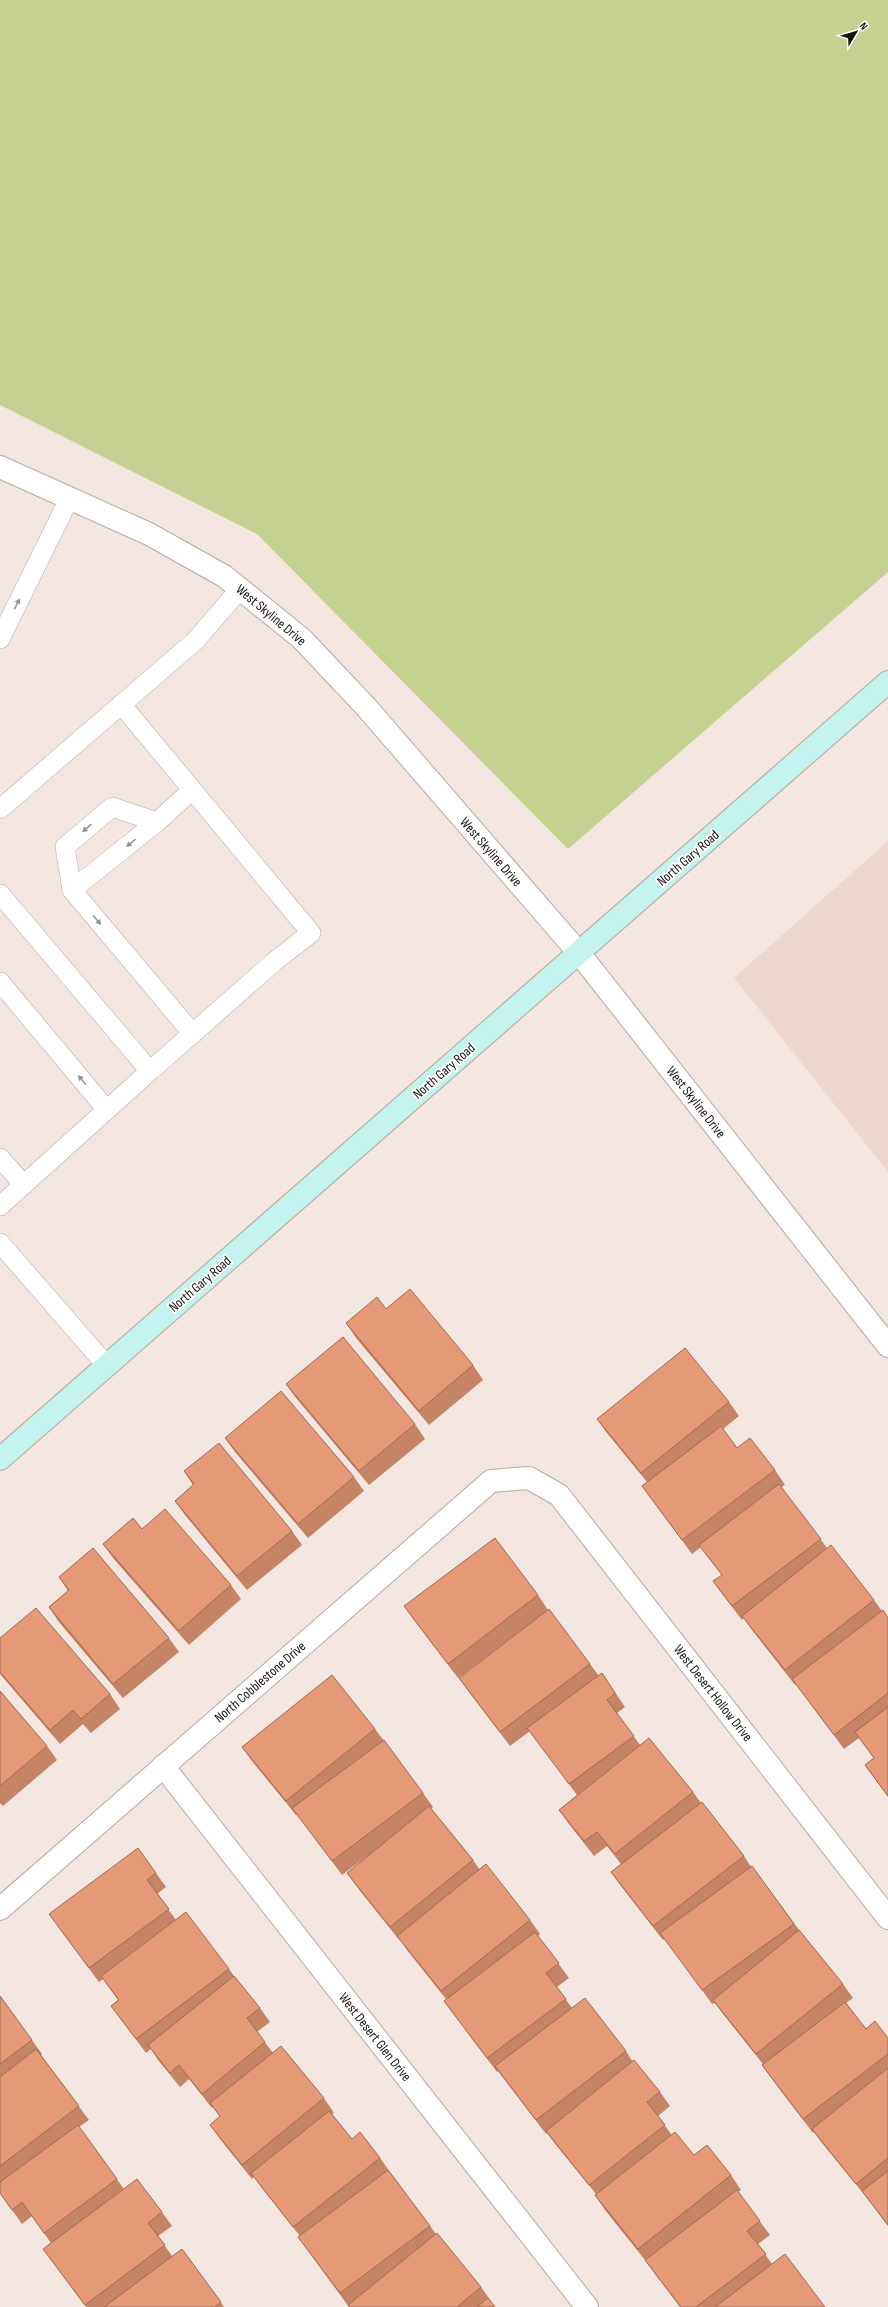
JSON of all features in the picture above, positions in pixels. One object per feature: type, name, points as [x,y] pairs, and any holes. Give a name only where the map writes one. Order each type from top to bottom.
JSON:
[{"type":"main road","name":"North Gary Road","points":[[0,1459],[888,682]]},
{"type":"street","name":"West Skyline Drive","points":[[0,467],[149,534],[224,576],[302,639],[367,708],[579,953],[888,1346]]},
{"type":"street","name":"North Cobblestone Drive","points":[[0,1909],[491,1481],[529,1478]]},
{"type":"street","name":"West Desert Hollow Drive","points":[[529,1478],[559,1495],[888,1918]]},
{"type":"street","name":"West Desert Glen Drive","points":[[163,1766],[587,2307]]},
{"type":"lane","points":[[0,640],[68,498]]},
{"type":"lane","points":[[0,809],[195,641],[240,589]]},
{"type":"lane","points":[[0,1206],[275,961],[311,933],[121,704]]},
{"type":"lane","points":[[72,890],[157,822],[192,790]]},
{"type":"lane","points":[[157,822],[112,807],[65,847],[72,890],[193,1034]]},
{"type":"lane","points":[[0,894],[150,1072]]},
{"type":"lane","points":[[0,982],[107,1110]]},
{"type":"lane","points":[[0,1158],[24,1185]]},
{"type":"lane","points":[[0,1243],[107,1366]]},
{"type":"shaded area","points":[[888,841],[888,1172],[734,978]]},
{"type":"green space","points":[[0,0],[888,0],[888,572],[568,849],[257,534],[0,405]]},
{"type":"building","points":[[410,1289],[473,1365],[419,1411],[346,1323],[377,1297],[386,1309]]},
{"type":"building","points":[[343,1337],[415,1424],[359,1471],[286,1384]]},
{"type":"building","points":[[685,1348],[729,1402],[641,1473],[597,1419]]},
{"type":"building","points":[[281,1391],[354,1477],[298,1524],[225,1438]]},
{"type":"building","points":[[721,1426],[737,1448],[750,1438],[775,1470],[682,1540],[642,1486]]},
{"type":"building","points":[[219,1443],[292,1531],[237,1576],[175,1501],[194,1484],[184,1471]]},
{"type":"building","points":[[779,1484],[821,1539],[732,1606],[713,1581],[722,1575],[699,1545]]},
{"type":"building","points":[[165,1509],[231,1585],[179,1631],[103,1544],[133,1518],[142,1529]]},
{"type":"building","points":[[495,1538],[538,1595],[448,1664],[404,1606]]},
{"type":"building","points":[[831,1545],[874,1600],[785,1670],[742,1616]]},
{"type":"building","points":[[93,1548],[169,1638],[113,1684],[49,1607],[69,1590],[59,1577]]},
{"type":"building","points":[[36,1608],[110,1694],[81,1719],[73,1710],[50,1730],[0,1672],[0,1638]]},
{"type":"building","points":[[549,1609],[590,1664],[500,1732],[459,1678]]},
{"type":"building","points":[[883,1610],[888,1618],[888,1693],[834,1735],[792,1679]]},
{"type":"building","points":[[602,1673],[615,1693],[607,1700],[634,1736],[569,1784],[527,1728]]},
{"type":"building","points":[[332,1675],[375,1729],[286,1801],[242,1747]]},
{"type":"building","points":[[0,1691],[47,1746],[0,1786]]},
{"type":"building","points":[[888,1707],[888,1796],[865,1765],[874,1758],[855,1732]]},
{"type":"building","points":[[649,1738],[693,1792],[615,1854],[597,1832],[584,1841],[559,1810]]},
{"type":"building","points":[[384,1740],[423,1793],[332,1861],[292,1808]]},
{"type":"building","points":[[702,1802],[744,1856],[653,1926],[611,1872]]},
{"type":"building","points":[[429,1806],[473,1860],[390,1927],[347,1873]]},
{"type":"building","points":[[138,1848],[156,1873],[147,1880],[169,1909],[89,1968],[49,1914]]},
{"type":"building","points":[[486,1864],[530,1920],[441,1991],[397,1936]]},
{"type":"building","points":[[752,1866],[794,1924],[702,1990],[660,1933]]},
{"type":"building","points":[[186,1912],[229,1969],[136,2039],[111,2006],[119,2000],[101,1976]]},
{"type":"building","points":[[799,1930],[843,1984],[756,2054],[713,2000]]},
{"type":"building","points":[[535,1932],[559,1963],[546,1973],[566,1999],[487,2058],[444,2001]]},
{"type":"building","points":[[234,1976],[260,2008],[247,2018],[265,2042],[202,2094],[179,2065],[170,2073],[148,2045]]},
{"type":"building","points":[[0,1996],[32,2040],[0,2064]]},
{"type":"building","points":[[585,1998],[626,2051],[536,2120],[495,2066]]},
{"type":"building","points":[[845,2002],[866,2029],[875,2021],[888,2038],[888,2054],[803,2119],[762,2065]]},
{"type":"building","points":[[281,2046],[324,2098],[242,2165],[210,2125],[220,2116],[210,2103]]},
{"type":"building","points":[[36,2049],[79,2106],[0,2166],[0,2077]]},
{"type":"building","points":[[634,2060],[660,2092],[647,2102],[665,2125],[589,2185],[546,2131]]},
{"type":"building","points":[[888,2068],[888,2158],[856,2184],[812,2129]]},
{"type":"building","points":[[329,2111],[352,2139],[360,2132],[380,2158],[293,2227],[251,2173]]},
{"type":"building","points":[[78,2125],[117,2179],[44,2233],[22,2202],[12,2210],[0,2193],[0,2182]]},
{"type":"building","points":[[675,2132],[694,2155],[707,2145],[731,2175],[638,2249],[595,2195]]},
{"type":"building","points":[[388,2170],[430,2226],[340,2293],[298,2237]]},
{"type":"building","points":[[888,2171],[888,2225],[862,2191]]},
{"type":"building","points":[[137,2179],[162,2212],[148,2223],[165,2245],[85,2305],[43,2249]]},
{"type":"building","points":[[737,2190],[760,2221],[747,2231],[766,2254],[696,2307],[681,2307],[645,2260]]},
{"type":"building","points":[[437,2233],[481,2287],[457,2307],[350,2307],[348,2305]]},
{"type":"building","points":[[182,2249],[221,2302],[215,2307],[104,2307]]},
{"type":"building","points":[[785,2254],[825,2307],[715,2307]]},
{"type":"building","points":[[488,2298],[495,2307],[477,2307]]}]
